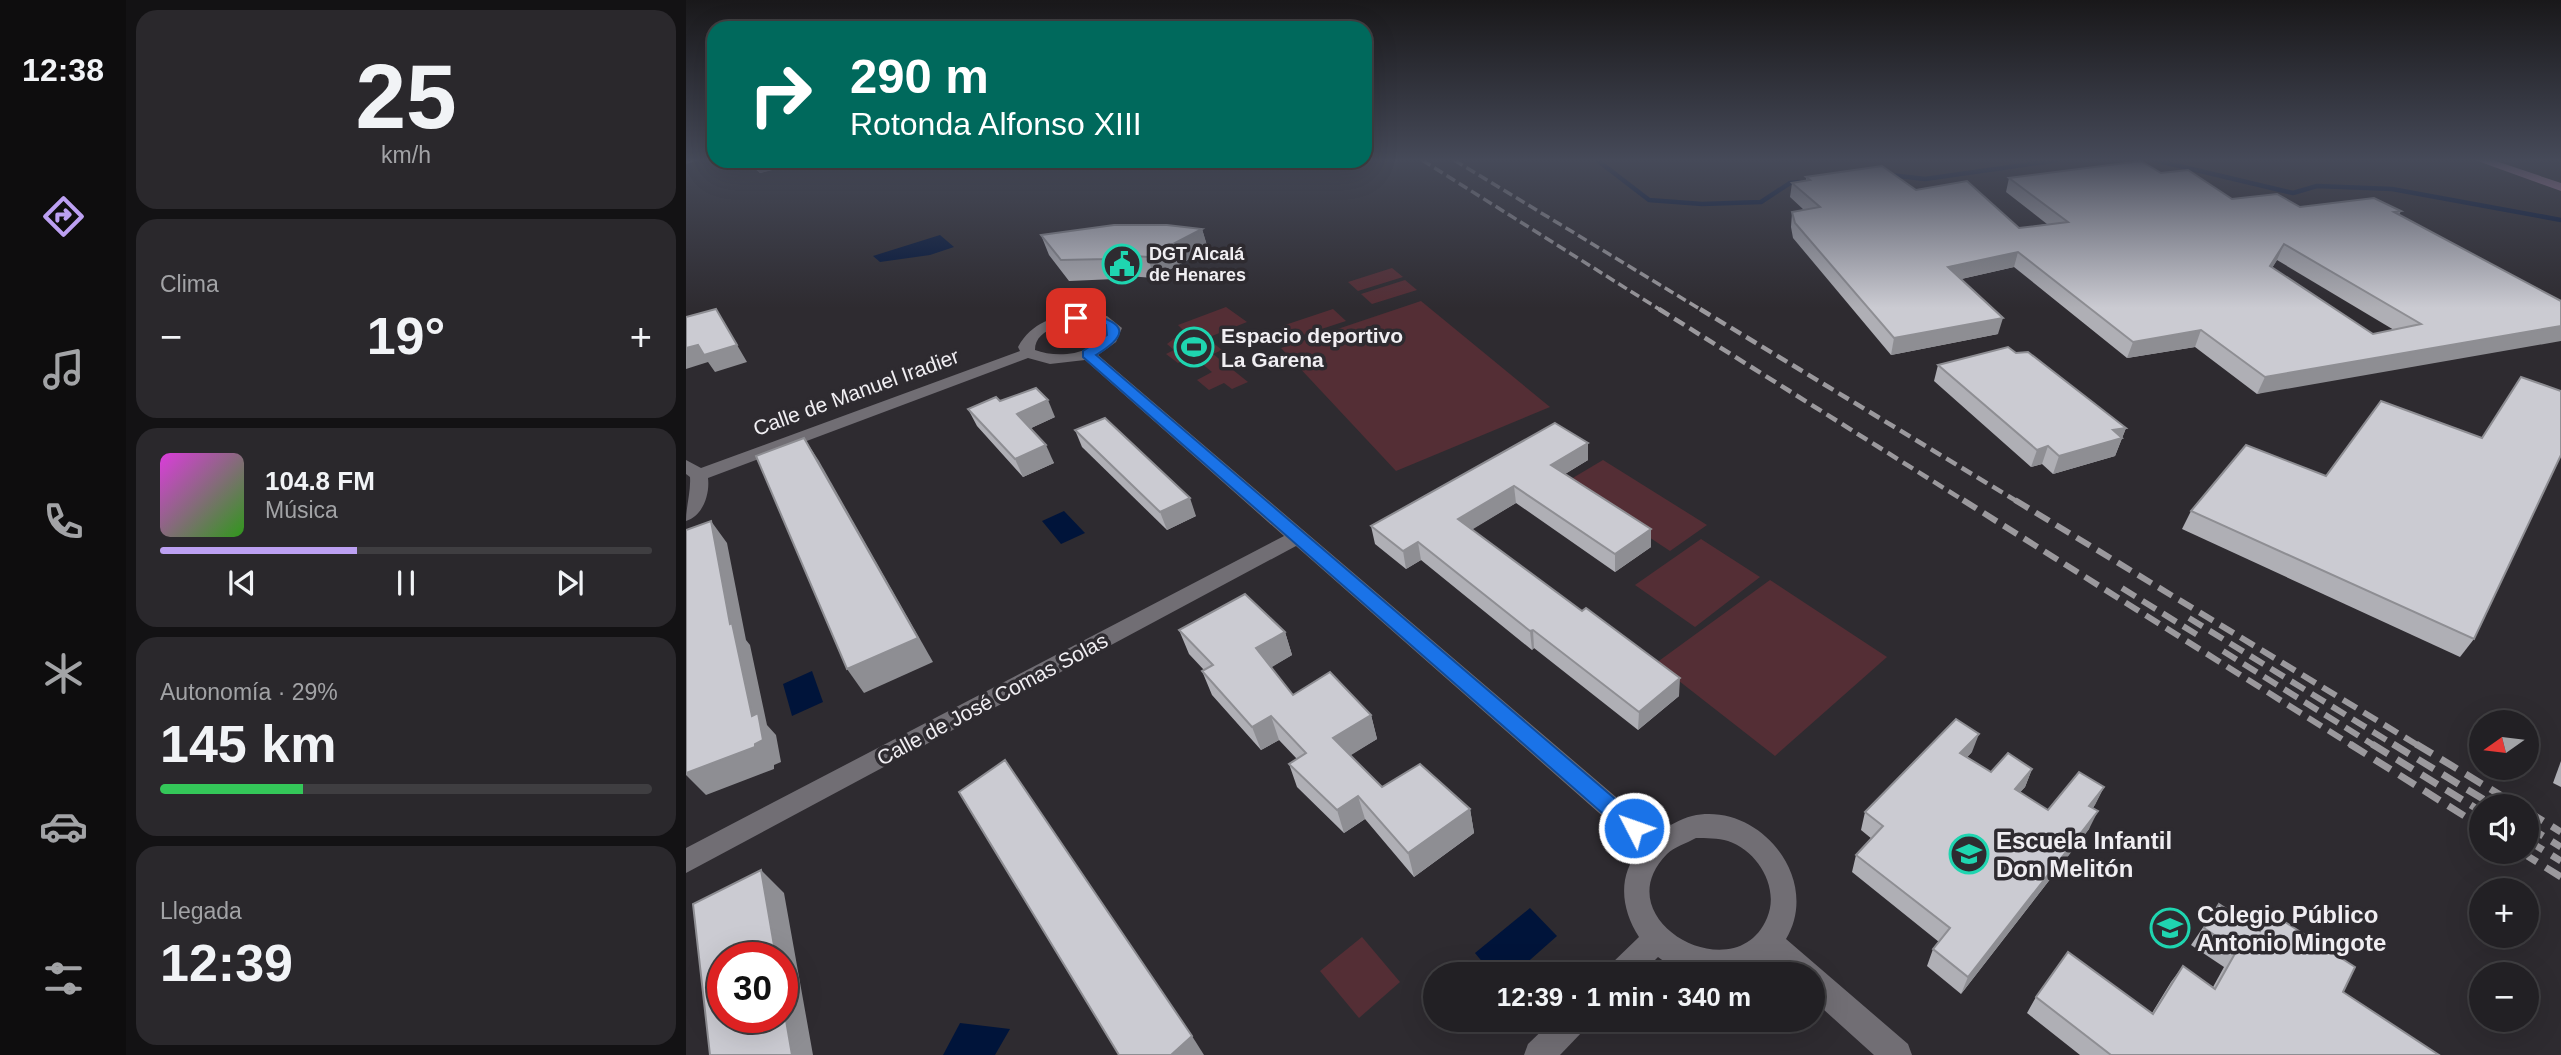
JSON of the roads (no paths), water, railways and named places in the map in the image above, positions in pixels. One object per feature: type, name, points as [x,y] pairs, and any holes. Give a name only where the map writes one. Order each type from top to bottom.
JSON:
[{"type":"street","points":[[1090,317],[1110,323],[1114,328],[1114,335],[1109,342],[1087,354],[1046,360],[1028,353],[1026,347],[1029,339],[1047,326],[1061,321],[1090,317]]},
{"type":"street","name":"Calle de Manuel Iradier","points":[[693,470],[1028,353]]},
{"type":"street","points":[[1087,354],[1655,846]]},
{"type":"street","points":[[686,515],[694,506],[702,488],[693,470]]},
{"type":"street","name":"Calle de José Comas Solas","points":[[686,862],[1297,537]]},
{"type":"street","points":[[1693,827],[1716,827],[1737,832],[1757,844],[1773,860],[1782,880],[1786,902],[1781,923],[1769,942],[1749,956],[1726,964],[1701,963],[1676,954],[1656,940],[1643,921],[1636,901],[1636,880],[1643,862],[1655,846],[1672,833],[1693,827]]},
{"type":"street","points":[[1633,962],[1656,940]]},
{"type":"street","points":[[1769,942],[1791,962]]},
{"type":"street","points":[[1825,992],[1897,1055]]},
{"type":"street","points":[[1539,1055],[1562,1032]]},
{"type":"water","points":[[940,235],[954,247],[930,255],[880,262],[873,256]]},
{"type":"water","points":[[1064,511],[1085,533],[1061,544],[1042,521]]},
{"type":"water","points":[[812,671],[823,702],[792,716],[783,684]]},
{"type":"water","points":[[1530,908],[1557,936],[1528,962],[1482,962],[1475,953]]},
{"type":"water","points":[[960,1023],[1010,1029],[995,1055],[943,1055]]},
{"type":"waterway","points":[[2502,209],[2561,220]]},
{"type":"railway","points":[[1500,209],[1662,311]]},
{"type":"railway","points":[[1535,209],[1703,311]]},
{"type":"railway","points":[[1659,309],[1966,502]]},
{"type":"railway","points":[[1700,309],[2018,502]]},
{"type":"railway","points":[[1963,500],[2353,746]]},
{"type":"railway","points":[[2015,500],[2419,746]]},
{"type":"railway","points":[[2122,588],[2199,636]]},
{"type":"railway","points":[[2189,618],[2396,746]]},
{"type":"railway","points":[[2223,651],[2375,746]]},
{"type":"railway","points":[[2350,744],[2469,819]]},
{"type":"railway","points":[[2372,744],[2469,804]]},
{"type":"railway","points":[[2393,744],[2475,794]]},
{"type":"railway","points":[[2416,744],[2499,794]]},
{"type":"railway","points":[[2539,818],[2561,832]]},
{"type":"railway","points":[[2539,833],[2561,847]]},
{"type":"railway","points":[[2539,847],[2561,861]]},
{"type":"railway","points":[[2539,863],[2561,877]]},
{"type":"place","name":"DGT Alcalá de Henares","points":[[1122,264]]},
{"type":"place","name":"Espacio deportivo La Garena","points":[[1194,347]]},
{"type":"place","name":"Escuela Infantil Don Melitón","points":[[1969,854]]},
{"type":"place","name":"Colegio Público Antonio Mingote","points":[[2170,928]]}]
